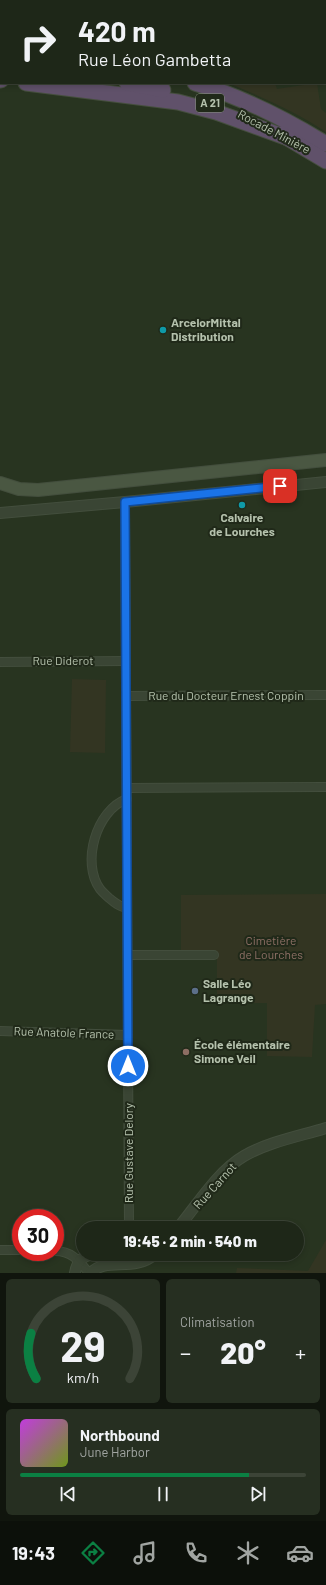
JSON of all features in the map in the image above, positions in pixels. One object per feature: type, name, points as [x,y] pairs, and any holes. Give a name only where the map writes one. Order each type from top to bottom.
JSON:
[{"type":"highway","points":[[34,84],[178,102],[216,112],[288,138]]},
{"type":"highway","name":"Rocade Minière","points":[[132,84],[211,103],[244,115],[288,138],[326,161]]},
{"type":"highway","name":"Rocade Minière","points":[[198,84],[256,106],[288,122],[326,144]]},
{"type":"main road","points":[[0,483],[19,489],[43,489],[326,460]]},
{"type":"street","points":[[0,513],[326,482]]},
{"type":"street","name":"Rue Gustave Delory","points":[[125,502],[129,1221]]},
{"type":"street","name":"Rue Diderot","points":[[0,662],[126,661]]},
{"type":"street","name":"Rue du Docteur Ernest Coppin","points":[[126,696],[326,695]]},
{"type":"street","points":[[127,788],[326,787]]},
{"type":"street","points":[[127,799],[117,804],[101,823],[94,838],[92,856],[94,872],[100,890],[115,903],[128,908]]},
{"type":"street","points":[[128,955],[214,955]]},
{"type":"street","name":"Rue Anatole France","points":[[0,1031],[128,1035]]},
{"type":"street","name":"Rue Carnot","points":[[184,1221],[222,1174],[240,1159],[261,1148],[326,1128]]},
{"type":"street","points":[[0,1250],[12,1250]]},
{"type":"street","points":[[64,1252],[69,1253],[76,1259]]},
{"type":"street","points":[[75,1273],[79,1261],[90,1273],[100,1267],[137,1266],[147,1261]]},
{"type":"green space","points":[[230,84],[275,84],[277,89],[317,84],[321,109],[326,113],[326,132],[303,118]]},
{"type":"green space","points":[[72,679],[106,680],[105,753],[70,752]]},
{"type":"green space","name":"Cimetière de Lourches","points":[[326,894],[326,1004],[315,1005],[312,1057],[267,1056],[267,1003],[217,1003],[217,951],[181,950],[181,895]]},
{"type":"green space","points":[[326,1240],[326,1273],[236,1273],[237,1268],[308,1271]]},
{"type":"place","name":"ArcelorMittal Distribution","points":[[163,330]]},
{"type":"place","name":"Calvaire de Lourches","points":[[242,505]]},
{"type":"place","name":"Salle Léo Lagrange","points":[[195,991]]},
{"type":"place","name":"École élémentaire Simone Veil","points":[[186,1052]]},
{"type":"route","points":[[128,1066],[125,502],[280,486]]}]
